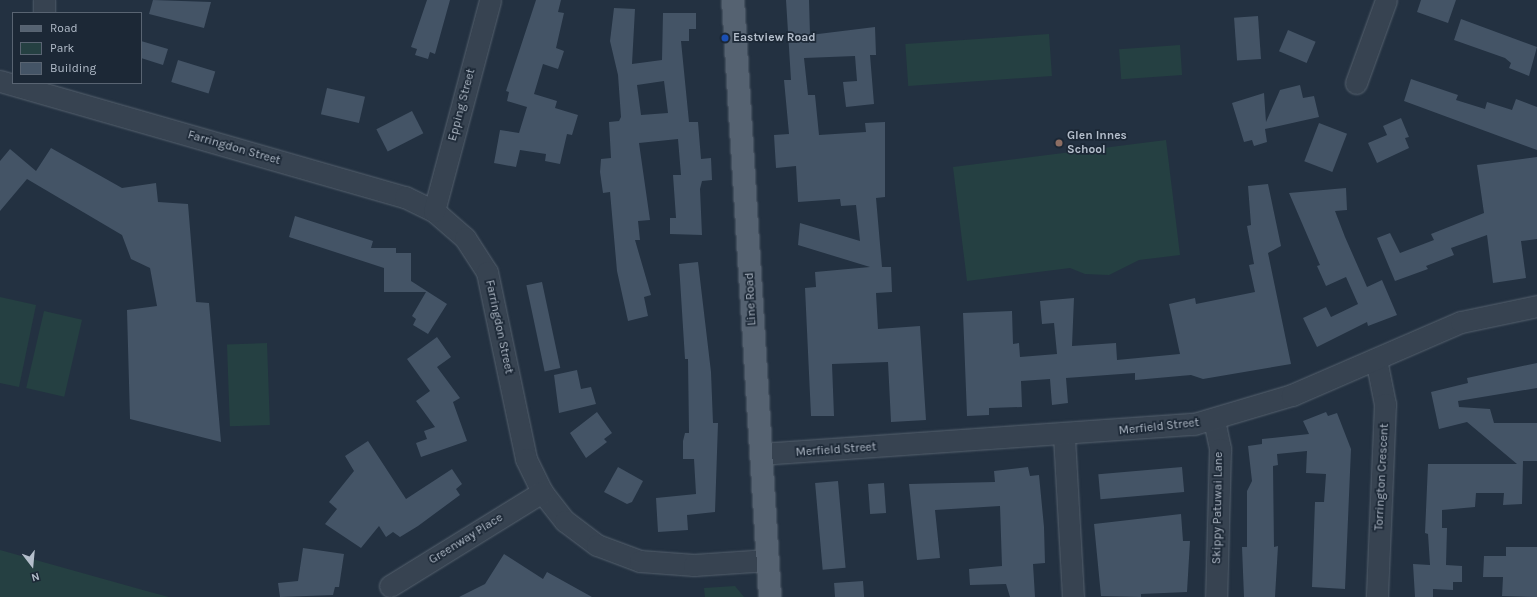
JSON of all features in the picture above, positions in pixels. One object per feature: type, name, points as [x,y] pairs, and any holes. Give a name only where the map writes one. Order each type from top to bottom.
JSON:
[{"type":"main road","name":"Line Road","points":[[732,0],[770,597]]},
{"type":"street","points":[[44,0],[44,12]]},
{"type":"street","name":"Epping Street","points":[[434,211],[490,0]]},
{"type":"street","points":[[1356,83],[1386,0]]},
{"type":"street","name":"Farringdon Street","points":[[0,81],[12,83]]},
{"type":"street","name":"Farringdon Street","points":[[18,84],[41,88],[405,198],[434,211],[465,238],[487,272],[522,443],[542,492],[581,535],[623,557],[670,564],[768,560]]},
{"type":"street","name":"Merfield Street","points":[[760,454],[1064,436],[1176,427],[1214,420],[1292,395],[1461,322],[1537,306]]},
{"type":"street","name":"Torrington Crescent","points":[[1376,358],[1386,404],[1377,597]]},
{"type":"street","name":"Skippy Patuwai Lane","points":[[1214,420],[1220,449],[1216,597]]},
{"type":"street","points":[[1064,436],[1073,597]]},
{"type":"street","name":"Greenway Place","points":[[390,586],[542,492]]},
{"type":"green space","points":[[1049,34],[1052,76],[908,86],[905,44]]},
{"type":"green space","points":[[1180,45],[1182,75],[1121,79],[1119,49]]},
{"type":"green space","points":[[1166,140],[1180,255],[1139,260],[1109,275],[1085,274],[1070,268],[967,281],[953,167]]},
{"type":"green space","points":[[0,297],[36,305],[19,387],[0,383]]},
{"type":"green space","points":[[44,311],[82,320],[64,397],[26,388]]},
{"type":"green space","points":[[267,343],[270,425],[230,426],[227,344]]},
{"type":"green space","points":[[0,550],[150,592],[169,597],[0,597]]},
{"type":"green space","points":[[735,586],[744,597],[705,597],[704,588]]},
{"type":"building","points":[[153,0],[211,2],[204,28],[149,14]]},
{"type":"building","points":[[427,0],[450,0],[435,54],[430,52],[428,59],[415,55],[417,49],[411,47]]},
{"type":"building","points":[[536,0],[561,0],[558,12],[564,13],[556,48],[564,51],[558,69],[543,64],[534,94],[557,101],[555,108],[578,115],[572,135],[567,134],[560,164],[545,161],[546,154],[520,150],[516,167],[494,163],[500,130],[519,133],[527,107],[507,101],[509,92],[506,91]]},
{"type":"building","points":[[786,0],[809,0],[810,35],[875,27],[876,55],[870,55],[874,104],[846,107],[843,82],[857,81],[855,56],[804,58],[808,95],[815,95],[819,135],[866,132],[865,123],[885,122],[885,197],[876,198],[882,267],[891,267],[892,292],[876,293],[878,329],[920,326],[926,420],[891,422],[888,362],[832,364],[834,416],[811,416],[805,288],[816,287],[815,272],[870,267],[798,245],[800,223],[860,241],[856,205],[841,206],[840,199],[798,202],[796,166],[776,168],[774,135],[789,134],[784,80],[791,80]]},
{"type":"building","points":[[1421,0],[1456,0],[1448,23],[1417,12]]},
{"type":"building","points":[[614,8],[635,9],[632,64],[662,60],[663,13],[696,13],[696,29],[689,29],[689,41],[681,41],[689,122],[698,122],[701,159],[711,158],[712,180],[702,181],[700,189],[702,235],[670,234],[670,218],[676,218],[673,175],[681,175],[678,139],[639,143],[650,220],[638,221],[640,240],[635,240],[651,295],[644,297],[648,316],[628,321],[617,271],[610,192],[603,193],[600,172],[601,159],[611,158],[609,122],[619,121],[621,117],[618,75],[610,41]],"holes":[[[664,81],[668,113],[641,115],[637,85]]]},
{"type":"building","points":[[1258,16],[1261,59],[1237,61],[1234,18]]},
{"type":"building","points":[[1461,19],[1537,47],[1529,76],[1509,68],[1511,63],[1505,58],[1454,40]]},
{"type":"building","points":[[1288,30],[1316,42],[1307,63],[1279,51]]},
{"type":"building","points":[[142,41],[168,49],[163,65],[142,58]]},
{"type":"building","points":[[178,60],[215,71],[209,93],[171,82]]},
{"type":"building","points":[[1411,79],[1458,95],[1456,100],[1485,109],[1487,102],[1512,110],[1516,99],[1537,107],[1537,150],[1404,101]]},
{"type":"building","points":[[1300,85],[1303,98],[1314,96],[1319,117],[1265,129],[1267,142],[1254,146],[1252,140],[1244,142],[1232,103],[1264,93],[1266,122],[1280,90]]},
{"type":"building","points":[[327,88],[365,97],[359,123],[321,114]]},
{"type":"building","points":[[412,111],[423,133],[388,151],[376,129]]},
{"type":"building","points":[[1401,118],[1409,137],[1405,138],[1409,148],[1377,163],[1368,143],[1387,135],[1383,126]]},
{"type":"building","points":[[1319,123],[1347,134],[1332,172],[1304,161]]},
{"type":"building","points":[[51,148],[122,188],[156,183],[158,202],[188,204],[196,302],[209,303],[221,442],[130,419],[127,310],[157,306],[150,268],[131,259],[122,235],[27,179],[0,211],[0,161],[10,149],[36,171]]},
{"type":"building","points":[[1537,157],[1537,239],[1521,241],[1526,278],[1493,283],[1487,235],[1451,248],[1454,255],[1426,266],[1428,269],[1395,281],[1377,238],[1390,233],[1400,253],[1434,240],[1431,234],[1484,213],[1477,165]]},
{"type":"building","points":[[1268,184],[1281,246],[1268,253],[1291,364],[1203,379],[1191,375],[1135,380],[1135,373],[1066,378],[1068,403],[1052,405],[1050,379],[1021,381],[1022,407],[989,408],[989,415],[967,416],[963,313],[1012,311],[1013,344],[1019,343],[1020,357],[1057,354],[1054,323],[1042,324],[1040,301],[1074,298],[1072,346],[1116,343],[1117,360],[1180,354],[1169,304],[1195,298],[1196,304],[1255,292],[1249,265],[1254,264],[1247,226],[1251,225],[1248,186]]},
{"type":"building","points":[[1346,188],[1347,210],[1335,211],[1345,237],[1367,287],[1382,280],[1397,315],[1368,326],[1367,322],[1317,347],[1303,318],[1326,307],[1331,317],[1358,304],[1346,277],[1326,286],[1317,266],[1320,265],[1289,193]]},
{"type":"building","points":[[295,216],[373,241],[371,248],[396,248],[396,253],[411,253],[411,281],[447,304],[428,334],[413,325],[416,319],[412,316],[426,292],[384,292],[384,268],[289,237]]},
{"type":"building","points":[[698,262],[711,372],[713,423],[718,423],[715,512],[687,515],[688,530],[658,532],[656,498],[696,494],[694,459],[683,459],[683,441],[685,433],[689,433],[688,359],[685,359],[679,264]]},
{"type":"building","points":[[542,282],[560,368],[545,371],[526,285]]},
{"type":"building","points":[[437,337],[451,357],[437,367],[460,398],[453,402],[467,441],[421,457],[416,443],[427,439],[424,431],[435,427],[416,401],[430,391],[407,359]]},
{"type":"building","points":[[1537,363],[1537,388],[1458,401],[1459,407],[1490,409],[1494,423],[1537,423],[1537,461],[1523,461],[1522,504],[1503,505],[1504,493],[1476,493],[1475,507],[1442,510],[1442,528],[1447,528],[1446,565],[1462,566],[1462,582],[1453,582],[1453,590],[1433,589],[1433,597],[1415,597],[1413,564],[1430,565],[1428,534],[1425,533],[1428,464],[1517,464],[1467,422],[1439,429],[1431,392],[1468,383],[1467,378]]},
{"type":"building","points":[[577,370],[581,389],[591,387],[596,404],[559,413],[554,375]]},
{"type":"building","points":[[597,412],[612,433],[604,439],[607,442],[586,458],[570,433]]},
{"type":"building","points":[[1326,412],[1328,416],[1337,413],[1351,449],[1345,589],[1312,587],[1315,502],[1324,502],[1326,474],[1306,473],[1307,451],[1277,454],[1278,465],[1273,466],[1274,547],[1278,546],[1275,597],[1244,597],[1242,547],[1247,547],[1247,491],[1252,481],[1248,446],[1262,444],[1262,439],[1309,434],[1303,421]]},
{"type":"building","points":[[368,441],[406,499],[452,469],[462,484],[456,489],[460,495],[418,526],[400,537],[393,532],[386,537],[379,526],[361,548],[325,524],[337,509],[329,502],[354,471],[345,456]]},
{"type":"building","points":[[618,467],[643,481],[632,502],[627,504],[604,492]]},
{"type":"building","points":[[1028,467],[1030,476],[1039,475],[1044,527],[1045,563],[1033,564],[1035,597],[1010,597],[1006,584],[970,585],[969,569],[1002,566],[1000,506],[935,510],[940,558],[917,560],[909,484],[995,482],[994,471]]},
{"type":"building","points":[[1182,467],[1184,492],[1100,499],[1098,474]]},
{"type":"building","points":[[838,481],[846,568],[823,570],[815,483]]},
{"type":"building","points":[[884,483],[886,513],[870,514],[868,484]]},
{"type":"building","points":[[1181,514],[1183,541],[1190,541],[1187,592],[1141,594],[1141,597],[1101,596],[1094,524]]},
{"type":"building","points":[[1506,547],[1537,547],[1537,597],[1502,596],[1503,577],[1483,577],[1484,556],[1506,556]]},
{"type":"building","points":[[303,548],[344,554],[339,587],[335,587],[333,595],[280,597],[278,583],[298,581]]},
{"type":"building","points":[[504,554],[543,579],[547,572],[592,597],[459,597],[485,584]]},
{"type":"building","points":[[863,581],[864,597],[835,597],[834,583]]},
{"type":"place","name":"Eastview Road","points":[[725,38]]},
{"type":"place","name":"Glen Innes School","points":[[1059,143]]}]
